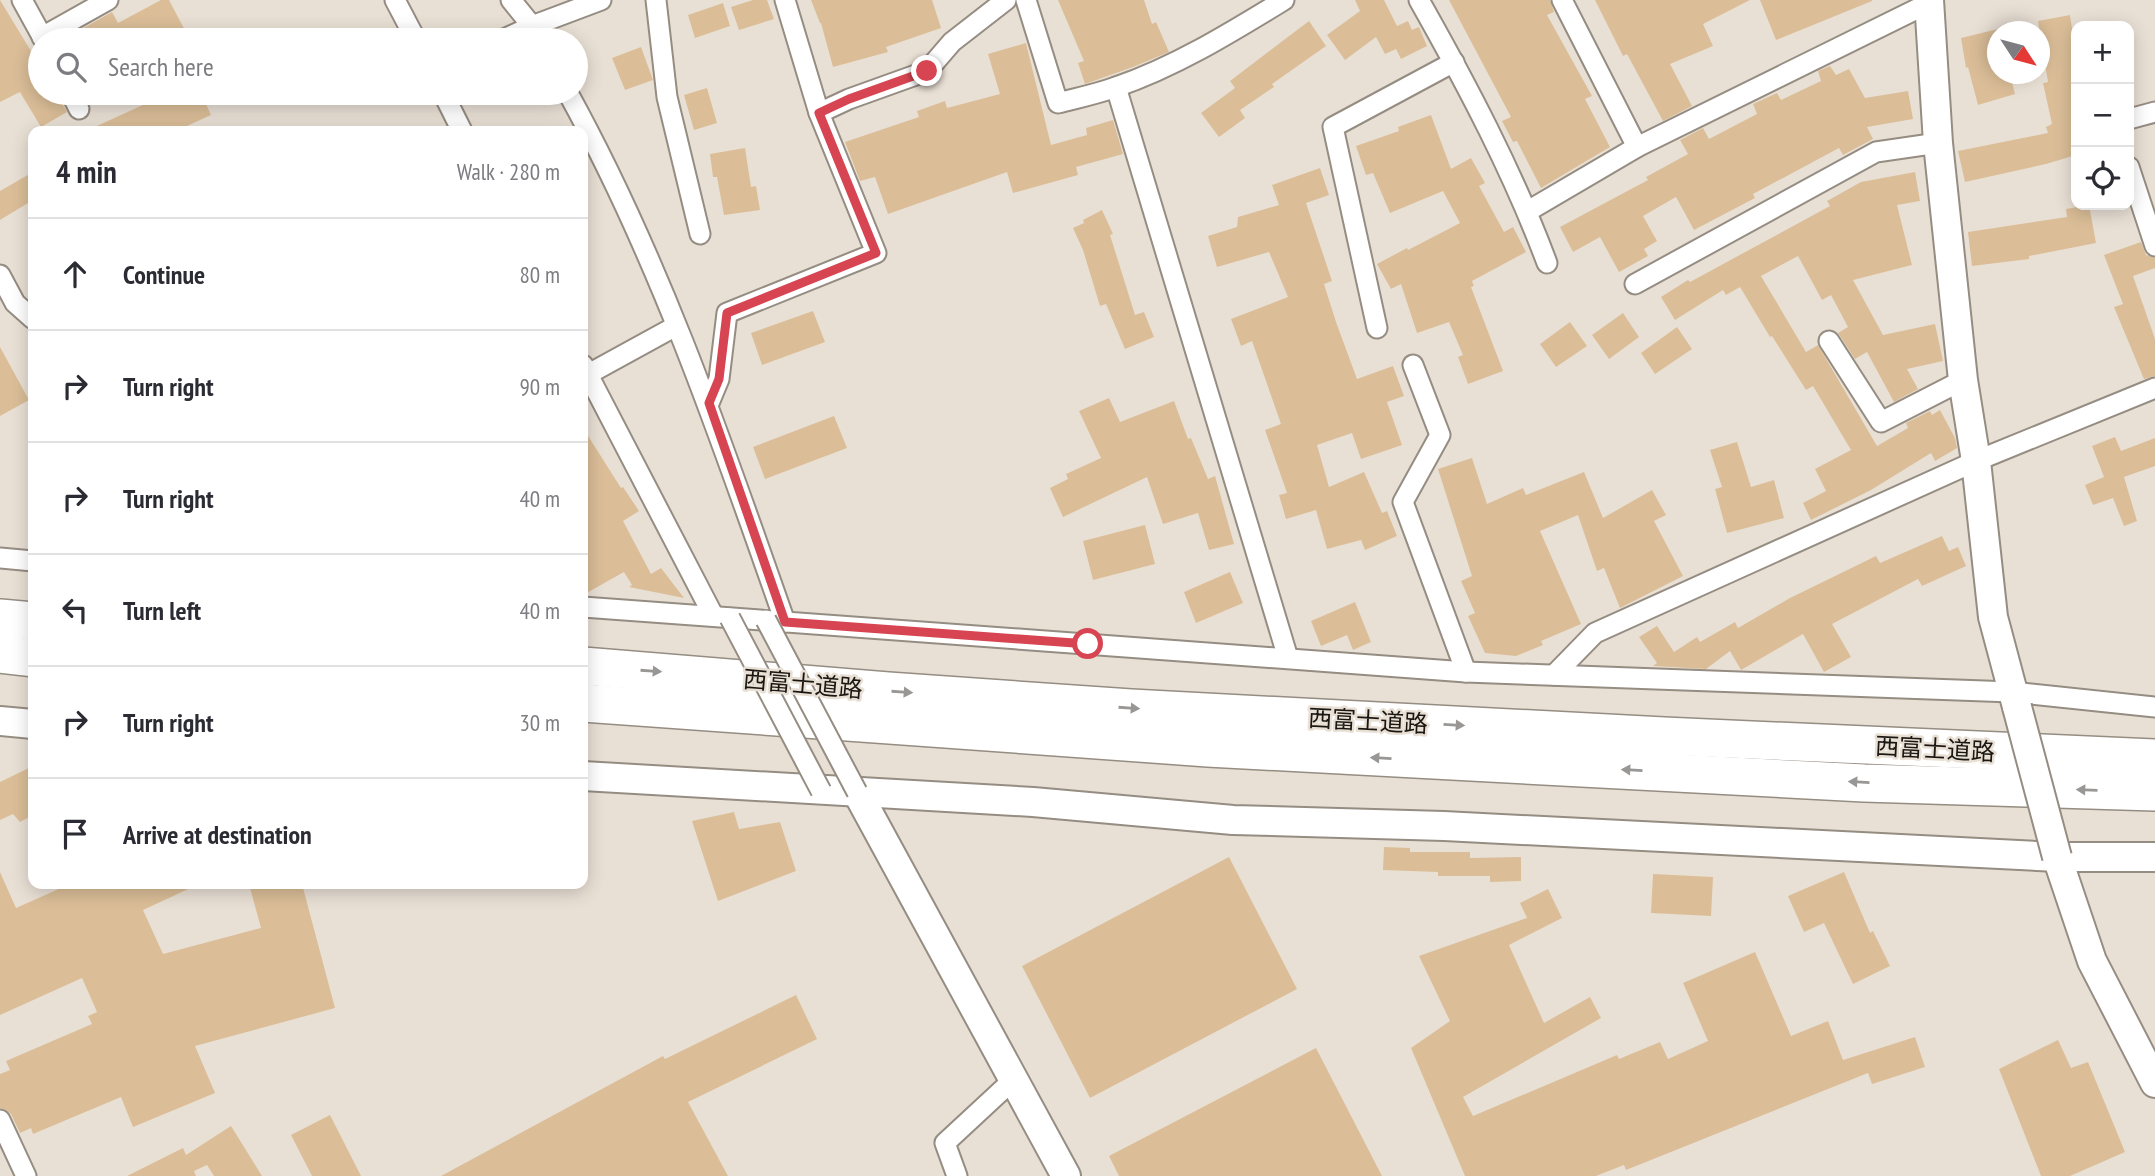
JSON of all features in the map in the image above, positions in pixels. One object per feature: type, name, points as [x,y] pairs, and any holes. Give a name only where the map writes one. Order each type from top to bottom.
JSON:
[{"type":"highway","points":[[0,618],[28,621]]},
{"type":"highway","points":[[0,654],[28,657]]},
{"type":"highway","name":"西富士道路","points":[[588,666],[1131,708],[1692,738],[2155,758]]},
{"type":"highway","name":"西富士道路","points":[[588,703],[1208,748],[1864,783],[2155,792]]},
{"type":"street","points":[[22,0],[37,28]]},
{"type":"street","points":[[61,28],[108,0]]},
{"type":"street","points":[[395,0],[409,28]]},
{"type":"street","points":[[511,0],[532,28]]},
{"type":"street","points":[[546,28],[601,0]]},
{"type":"street","points":[[656,0],[667,97],[700,233]]},
{"type":"street","points":[[709,403],[719,379],[727,313],[876,253],[819,113],[785,0]]},
{"type":"street","points":[[819,113],[849,99],[927,71],[952,42],[1006,0]]},
{"type":"street","points":[[1026,0],[1058,103],[1116,87],[1160,69],[1224,36],[1283,0]]},
{"type":"street","points":[[1419,0],[1454,62],[1528,211],[1547,262]]},
{"type":"street","points":[[1562,0],[1637,147]]},
{"type":"street","points":[[1528,211],[1637,147],[1929,1],[1938,143],[1963,380],[1976,461],[1993,617],[2057,857],[2092,961],[2155,1083]]},
{"type":"street","points":[[1377,328],[1333,127],[1454,62]]},
{"type":"street","points":[[1116,87],[1289,658]]},
{"type":"street","points":[[449,105],[460,126]]},
{"type":"street","points":[[574,105],[584,126]]},
{"type":"street","points":[[2134,118],[2155,112]]},
{"type":"street","points":[[588,135],[647,257],[709,403],[785,622]]},
{"type":"street","points":[[1635,284],[1876,152],[1938,143]]},
{"type":"street","points":[[2134,182],[2155,246]]},
{"type":"street","points":[[0,275],[15,303],[28,315]]},
{"type":"street","points":[[588,370],[676,326]]},
{"type":"street","points":[[1829,341],[1881,422],[1963,380]]},
{"type":"street","points":[[1413,365],[1440,435],[1403,502],[1466,672]]},
{"type":"street","points":[[588,379],[821,792]]},
{"type":"street","points":[[1554,675],[1595,634],[1976,461],[2155,388]]},
{"type":"street","points":[[0,558],[28,561]]},
{"type":"street","points":[[588,607],[1466,672],[2155,707]]},
{"type":"street","points":[[765,620],[1066,1176]]},
{"type":"street","points":[[0,721],[28,724]]},
{"type":"street","points":[[588,776],[821,792],[1033,802],[1233,820],[1444,826],[2057,857],[2155,857]]},
{"type":"street","points":[[957,1176],[945,1143],[1013,1080]]},
{"type":"street","points":[[0,1120],[26,1176]]},
{"type":"building","points":[[0,0],[28,46],[28,105],[63,105],[67,112],[40,126],[20,92],[0,102]]},
{"type":"building","points":[[161,0],[169,0],[184,28],[84,28],[112,12],[118,23]]},
{"type":"building","points":[[753,0],[767,0],[774,19],[739,30],[731,7]]},
{"type":"building","points":[[811,0],[932,0],[941,28],[886,47],[888,52],[833,67],[821,23]]},
{"type":"building","points":[[1058,0],[1144,0],[1152,24],[1156,22],[1169,52],[1085,84],[1078,63],[1084,61]]},
{"type":"building","points":[[1355,0],[1384,0],[1397,26],[1408,21],[1412,30],[1419,27],[1427,46],[1401,59],[1396,49],[1385,54],[1376,37],[1345,60],[1327,35],[1360,11]]},
{"type":"building","points":[[1449,0],[1550,0],[1554,12],[1547,15],[1592,96],[1585,99],[1610,147],[1541,188],[1517,141],[1513,142],[1502,121],[1511,117]]},
{"type":"building","points":[[1595,0],[1750,0],[1703,24],[1713,46],[1670,64],[1692,106],[1663,121],[1627,54],[1623,56]]},
{"type":"building","points":[[1760,0],[1872,0],[1872,1],[1776,40]]},
{"type":"building","points":[[723,3],[730,26],[695,38],[688,15]]},
{"type":"building","points":[[2070,15],[2071,156],[1965,182],[1958,151],[2048,133],[2046,127],[2052,124],[2043,84],[2050,84],[2050,21],[2038,21]]},
{"type":"building","points":[[1309,21],[1326,46],[1240,110],[1245,118],[1219,137],[1201,113],[1235,88],[1230,81]]},
{"type":"building","points":[[1987,32],[1987,84],[2012,84],[2015,94],[1978,105],[1968,67],[1966,68],[1961,38]]},
{"type":"building","points":[[1026,43],[1051,145],[1087,135],[1086,128],[1113,120],[1123,154],[1076,167],[1078,175],[1013,193],[1007,172],[888,214],[875,177],[860,181],[845,142],[919,117],[917,111],[945,101],[947,108],[1000,94],[988,54]]},
{"type":"building","points":[[641,47],[653,80],[625,90],[612,58]]},
{"type":"building","points":[[1830,66],[1836,75],[1849,69],[1865,98],[1908,91],[1913,119],[1867,127],[1873,139],[1843,155],[1839,148],[1753,194],[1755,198],[1694,230],[1676,197],[1643,216],[1657,241],[1644,249],[1648,256],[1619,272],[1600,237],[1573,252],[1560,227],[1648,180],[1646,177],[1688,154],[1680,140],[1703,128],[1709,139],[1757,114],[1753,104],[1777,93],[1781,100],[1821,81],[1818,71]]},
{"type":"building","points":[[707,88],[717,123],[694,130],[684,95]]},
{"type":"building","points":[[143,105],[206,105],[211,115],[187,126],[97,126]]},
{"type":"building","points":[[1431,115],[1451,169],[1471,158],[1485,183],[1479,186],[1504,232],[1513,227],[1526,252],[1472,281],[1474,286],[1471,287],[1503,371],[1468,384],[1458,357],[1463,355],[1449,322],[1417,333],[1401,284],[1391,289],[1377,264],[1460,223],[1443,191],[1390,213],[1373,173],[1366,175],[1356,146],[1399,131],[1398,127]]},
{"type":"building","points":[[745,148],[751,187],[756,186],[760,210],[724,215],[717,177],[713,177],[710,154]]},
{"type":"building","points":[[1320,168],[1329,195],[1306,203],[1332,281],[1324,284],[1357,379],[1393,366],[1404,396],[1387,402],[1402,445],[1361,459],[1352,433],[1317,445],[1329,487],[1364,472],[1382,513],[1387,511],[1397,536],[1365,550],[1361,540],[1327,549],[1316,510],[1286,519],[1279,495],[1287,493],[1265,430],[1281,424],[1252,341],[1241,346],[1231,319],[1288,297],[1269,252],[1217,267],[1208,236],[1237,227],[1238,217],[1279,205],[1272,185]]},
{"type":"building","points":[[1915,172],[1920,201],[1897,205],[1912,265],[1853,280],[1883,335],[1935,324],[1943,361],[1907,369],[1918,389],[1894,402],[1867,352],[1855,359],[1838,333],[1848,327],[1831,295],[1822,300],[1798,256],[1761,276],[1806,352],[1818,345],[1877,446],[1908,428],[1906,423],[1930,411],[1932,415],[1940,410],[1955,438],[1957,448],[1935,461],[1931,453],[1871,490],[1811,520],[1803,503],[1826,491],[1815,469],[1851,450],[1813,386],[1806,390],[1740,287],[1726,295],[1723,290],[1675,320],[1661,297],[1688,280],[1690,282],[1830,206],[1827,201],[1861,182]]},
{"type":"building","points":[[28,175],[28,203],[0,220],[0,191]]},
{"type":"building","points":[[2066,209],[2090,210],[2096,243],[2029,256],[2029,259],[1972,266],[1968,232],[2067,217]]},
{"type":"building","points":[[1102,210],[1113,234],[1110,235],[1135,315],[1144,312],[1154,337],[1125,349],[1106,304],[1100,306],[1083,250],[1073,228]]},
{"type":"building","points":[[2141,242],[2146,255],[2155,258],[2155,268],[2133,276],[2155,339],[2155,376],[2144,379],[2114,307],[2123,304],[2104,255]]},
{"type":"building","points":[[813,311],[825,342],[762,365],[751,333]]},
{"type":"building","points":[[1623,313],[1639,337],[1609,359],[1592,335]]},
{"type":"building","points":[[1570,322],[1587,346],[1556,367],[1540,344]]},
{"type":"building","points":[[1677,327],[1692,349],[1655,374],[1641,353]]},
{"type":"building","points":[[0,347],[28,401],[0,416]]},
{"type":"building","points":[[1109,398],[1120,422],[1174,401],[1188,439],[1191,438],[1208,479],[1215,476],[1234,544],[1209,550],[1198,513],[1163,524],[1147,477],[1063,517],[1050,488],[1068,479],[1066,474],[1101,458],[1079,411]]},
{"type":"building","points":[[834,416],[847,448],[765,479],[753,447]]},
{"type":"building","points":[[588,436],[639,511],[623,521],[651,574],[661,568],[684,598],[629,587],[632,585],[624,572],[588,592]]},
{"type":"building","points":[[2115,437],[2121,451],[2155,438],[2155,466],[2124,477],[2137,521],[2124,526],[2113,498],[2093,505],[2085,485],[2104,477],[2092,446]]},
{"type":"building","points":[[1737,442],[1751,487],[1774,480],[1784,518],[1727,533],[1715,489],[1722,487],[1710,450]]},
{"type":"building","points":[[1472,458],[1487,504],[1523,488],[1526,495],[1584,472],[1603,518],[1652,490],[1666,515],[1654,521],[1683,576],[1620,608],[1604,568],[1597,571],[1578,515],[1540,531],[1581,624],[1541,641],[1543,645],[1516,656],[1485,653],[1468,616],[1475,613],[1461,581],[1472,576],[1438,469]]},
{"type":"building","points":[[1145,525],[1155,564],[1093,580],[1083,541]]},
{"type":"building","points":[[1942,536],[1949,551],[1958,547],[1966,566],[1922,586],[1918,579],[1832,624],[1851,657],[1824,672],[1803,634],[1741,670],[1730,651],[1706,669],[1653,666],[1657,663],[1639,637],[1657,626],[1674,652],[1697,637],[1700,642],[1735,622],[1738,628],[1790,598],[1876,556],[1880,563]]},
{"type":"building","points":[[1230,572],[1243,603],[1196,623],[1184,592]]},
{"type":"building","points":[[1355,602],[1371,642],[1353,650],[1347,635],[1321,646],[1311,621]]},
{"type":"building","points":[[28,768],[28,818],[20,822],[13,814],[0,820],[0,782]]},
{"type":"building","points":[[734,812],[739,829],[780,822],[796,871],[718,901],[692,821]]},
{"type":"building","points":[[1384,847],[1410,848],[1410,852],[1470,852],[1470,858],[1521,857],[1521,881],[1490,882],[1490,876],[1438,876],[1438,872],[1383,870]]},
{"type":"building","points":[[1229,857],[1297,989],[1090,1098],[1022,966]]},
{"type":"building","points":[[0,872],[16,908],[59,889],[188,889],[143,910],[163,954],[261,928],[250,889],[303,889],[335,1008],[195,1046],[215,1093],[133,1127],[121,1097],[33,1134],[31,1128],[20,1133],[11,1114],[0,1108],[0,1074],[10,1070],[6,1061],[92,1024],[88,1016],[97,1012],[82,978],[0,1015]]},
{"type":"building","points":[[1844,872],[1870,933],[1873,931],[1890,966],[1853,984],[1824,923],[1804,932],[1788,896]]},
{"type":"building","points":[[1653,874],[1713,877],[1711,916],[1651,913]]},
{"type":"building","points":[[1548,889],[1562,918],[1509,945],[1544,1023],[1590,997],[1601,1018],[1463,1097],[1473,1116],[1617,1055],[1619,1059],[1660,1042],[1668,1059],[1708,1041],[1683,983],[1755,952],[1791,1036],[1828,1021],[1843,1060],[1915,1037],[1925,1067],[1872,1084],[1868,1073],[1626,1170],[1624,1165],[1596,1176],[1465,1176],[1411,1048],[1450,1021],[1419,956],[1527,918],[1520,903]]},
{"type":"building","points":[[796,995],[817,1039],[688,1102],[728,1176],[441,1176],[663,1056],[665,1059]]},
{"type":"building","points":[[2058,1040],[2071,1068],[2088,1062],[2125,1152],[2070,1176],[2041,1176],[1999,1069]]},
{"type":"building","points":[[1316,1048],[1382,1176],[1119,1176],[1109,1156]]},
{"type":"building","points":[[330,1115],[361,1176],[312,1176],[291,1135]]},
{"type":"building","points":[[231,1126],[262,1176],[214,1176],[207,1165],[194,1171],[196,1176],[127,1176],[183,1148],[186,1155]]},
{"type":"route","points":[[927,71],[849,99],[819,113],[876,253],[727,313],[719,379],[709,403],[785,622],[1088,644]]}]
